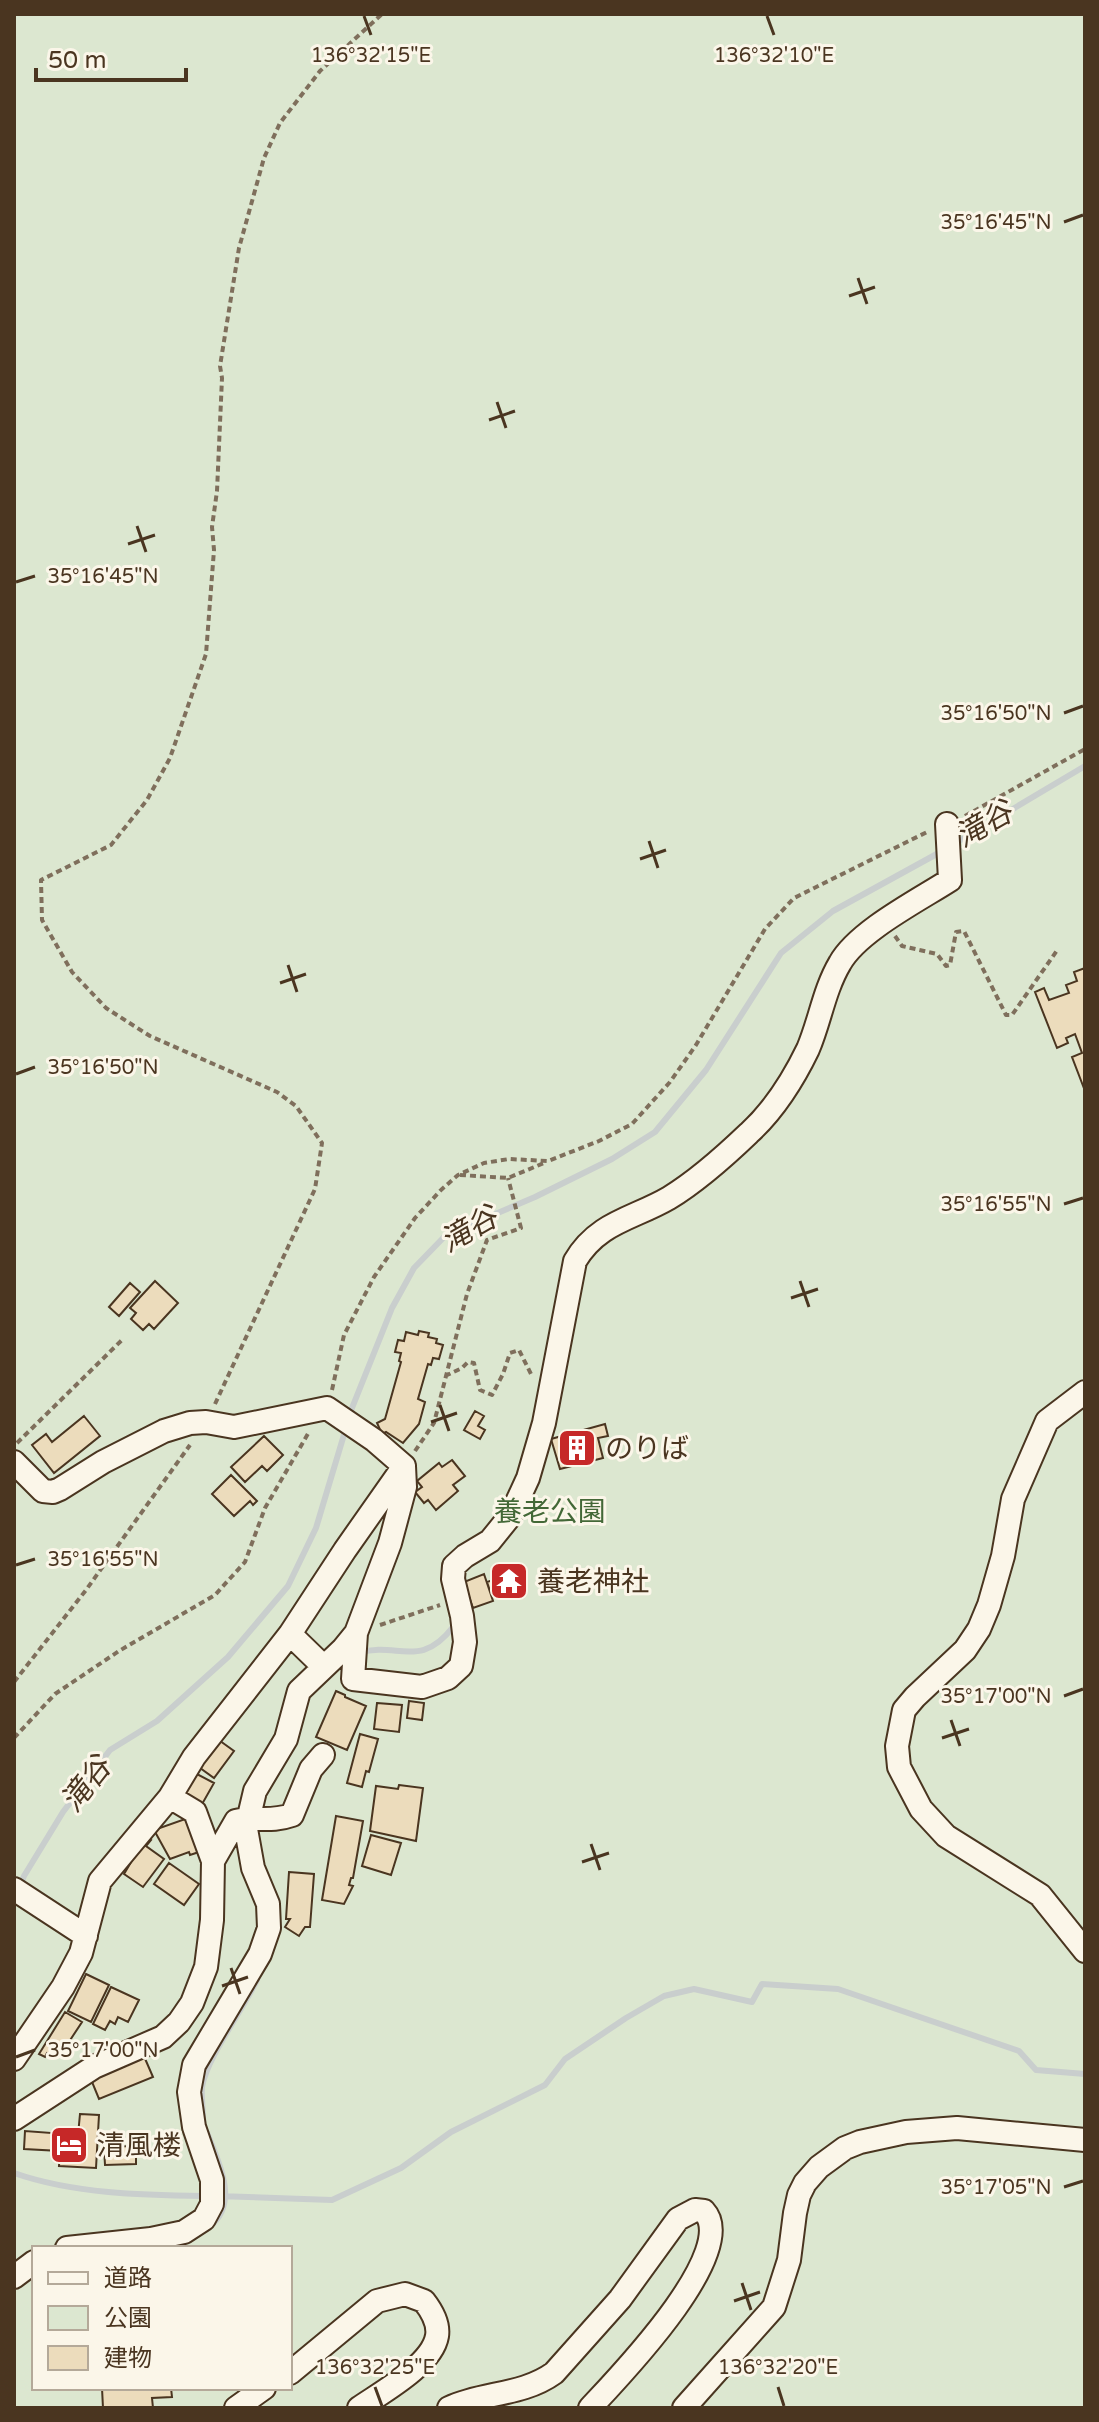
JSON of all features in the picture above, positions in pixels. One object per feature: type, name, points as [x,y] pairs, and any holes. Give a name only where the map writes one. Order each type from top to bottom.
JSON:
[{"type":"street","points":[[14,1462],[43,1491],[53,1492],[164,1431],[197,1421],[234,1427],[327,1408],[374,1440],[404,1466],[405,1487],[390,1543],[356,1633],[353,1679],[422,1687],[448,1678],[461,1666],[465,1642],[453,1579],[454,1566],[490,1541],[511,1515],[528,1478],[544,1423],[575,1261],[586,1243],[600,1232],[670,1197],[752,1131],[784,1090],[808,1048],[840,962],[854,945],[887,920],[950,880],[947,824]]},
{"type":"street","points":[[1085,1392],[1047,1421],[1013,1499],[1003,1556],[979,1629],[965,1650],[904,1710],[897,1746],[899,1767],[921,1809],[946,1836],[1040,1895],[1085,1951]]},
{"type":"street","points":[[14,2059],[63,1987],[81,1953],[100,1881],[170,1797],[194,1757],[290,1634],[404,1466]]},
{"type":"street","points":[[86,2246],[184,2232],[204,2219],[212,2193],[194,2127],[189,2092],[194,2065],[260,1954],[269,1928],[268,1904],[253,1868],[246,1829],[255,1791],[286,1739],[299,1691],[356,1633]]},
{"type":"street","points":[[290,1634],[324,1667]]},
{"type":"street","points":[[197,1819],[275,1820],[292,1815],[311,1769],[323,1755]]},
{"type":"street","points":[[14,2119],[94,2067],[163,2037],[179,2022],[192,2003],[206,1967],[212,1920],[213,1861],[195,1812],[170,1797]]},
{"type":"street","points":[[213,1861],[250,1819]]},
{"type":"street","points":[[14,1889],[86,1936]]},
{"type":"street","points":[[684,2408],[774,2307],[789,2260],[799,2195],[819,2167],[845,2148],[906,2132],[957,2128],[1085,2140]]},
{"type":"street","points":[[449,2408],[472,2398],[524,2389],[554,2373],[620,2299],[678,2219],[695,2210],[704,2211],[712,2231],[703,2262],[681,2299],[641,2353],[590,2408]]},
{"type":"street","points":[[14,2277],[32,2264]]},
{"type":"street","points":[[292,2371],[377,2301],[405,2294],[424,2301],[438,2333],[429,2355],[359,2408]]},
{"type":"street","points":[[236,2408],[261,2390]]},
{"type":"path","points":[[14,1682],[86,1590],[206,1422],[315,1189],[322,1143],[296,1106],[277,1092],[150,1036],[106,1008],[72,972],[42,920],[41,880],[111,845],[147,800],[170,758],[206,654],[214,550],[212,527],[217,491],[220,366],[239,248],[264,158],[280,123],[320,71],[382,14]]},
{"type":"path","points":[[458,1175],[508,1178],[599,1141],[632,1124],[656,1100],[696,1045],[765,929],[794,898],[998,799],[1085,749]]},
{"type":"path","points":[[887,920],[902,946],[937,954],[946,966],[950,965],[956,932],[964,931],[1006,1015],[1012,1015],[1058,949]]},
{"type":"path","points":[[14,1738],[55,1694],[119,1651],[215,1595],[245,1562],[265,1508],[309,1432],[327,1408],[344,1335],[374,1277],[415,1218],[458,1175],[484,1163],[509,1159],[548,1161]]},
{"type":"path","points":[[404,1466],[434,1423],[467,1294],[487,1240],[521,1228],[508,1178]]},
{"type":"path","points":[[14,1446],[124,1338]]},
{"type":"path","points":[[445,1376],[468,1362],[474,1363],[480,1390],[492,1395],[510,1353],[519,1350],[535,1388]]},
{"type":"path","points":[[356,1633],[458,1600]]},
{"type":"green space","name":"養老公園","points":[[14,14],[1085,14],[1085,2408],[14,2408]]},
{"type":"building","points":[[1085,968],[1085,1091],[1072,1057],[1082,1053],[1075,1034],[1066,1038],[1068,1043],[1057,1048],[1035,992],[1044,988],[1049,1000],[1069,993],[1066,985],[1077,981],[1074,972]]},
{"type":"building","points":[[155,1281],[178,1303],[154,1329],[149,1324],[143,1330],[131,1319],[136,1313],[130,1308]]},
{"type":"building","points":[[130,1283],[140,1292],[119,1316],[109,1307]]},
{"type":"building","points":[[419,1331],[429,1333],[428,1337],[437,1339],[436,1343],[443,1345],[439,1359],[433,1358],[431,1365],[428,1364],[418,1399],[425,1402],[419,1424],[403,1443],[386,1432],[382,1434],[377,1423],[385,1419],[401,1362],[401,1353],[395,1352],[398,1340],[404,1341],[406,1332],[418,1335]]},
{"type":"building","points":[[475,1411],[484,1416],[478,1426],[485,1430],[480,1439],[464,1430]]},
{"type":"building","points":[[84,1416],[100,1436],[54,1473],[32,1445],[46,1434],[52,1442]]},
{"type":"building","name":"のりば","points":[[605,1424],[608,1436],[598,1438],[603,1458],[560,1469],[551,1439]]},
{"type":"building","points":[[264,1436],[283,1455],[267,1471],[262,1466],[245,1482],[231,1467]]},
{"type":"building","points":[[452,1460],[465,1476],[453,1485],[458,1491],[436,1510],[428,1500],[424,1503],[415,1492],[422,1487],[417,1481],[439,1463],[442,1467]]},
{"type":"building","points":[[231,1475],[257,1501],[253,1505],[250,1501],[234,1516],[212,1494]]},
{"type":"building","points":[[518,1566],[525,1586],[506,1593],[499,1572]]},
{"type":"building","points":[[484,1574],[493,1601],[473,1608],[464,1582]]},
{"type":"building","points":[[501,1577],[505,1589],[491,1594],[487,1582]]},
{"type":"building","points":[[336,1691],[366,1706],[347,1750],[316,1737]]},
{"type":"building","points":[[409,1701],[424,1703],[422,1720],[407,1718]]},
{"type":"building","points":[[377,1703],[402,1705],[399,1732],[374,1729]]},
{"type":"building","points":[[360,1734],[378,1739],[362,1787],[347,1783]]},
{"type":"building","points":[[216,1738],[234,1751],[214,1778],[196,1765]]},
{"type":"building","points":[[193,1772],[214,1783],[201,1806],[180,1794]]},
{"type":"building","points":[[399,1785],[423,1788],[416,1841],[370,1831],[376,1786],[398,1789]]},
{"type":"building","points":[[336,1816],[363,1821],[353,1878],[349,1885],[353,1886],[344,1904],[322,1900]]},
{"type":"building","points":[[188,1818],[199,1852],[170,1859],[154,1830]]},
{"type":"building","points":[[371,1835],[401,1843],[391,1875],[362,1866]]},
{"type":"building","points":[[146,1837],[151,1840],[146,1846],[164,1859],[143,1887],[124,1874]]},
{"type":"building","points":[[169,1863],[199,1884],[184,1905],[154,1884]]},
{"type":"building","points":[[289,1872],[314,1874],[310,1927],[305,1927],[299,1936],[285,1927],[290,1919],[286,1919]]},
{"type":"building","points":[[86,1974],[109,1985],[91,2022],[68,2011]]},
{"type":"building","points":[[111,1987],[139,2000],[128,2022],[118,2017],[115,2024],[110,2021],[105,2030],[93,2024]]},
{"type":"building","points":[[65,2012],[82,2022],[61,2054],[56,2051],[53,2056],[47,2053],[45,2057],[39,2054]]},
{"type":"building","points":[[143,2054],[153,2077],[99,2099],[90,2077]]},
{"type":"building","points":[[80,2114],[99,2115],[96,2168],[59,2166],[60,2151],[24,2149],[25,2131],[78,2135]]},
{"type":"building","points":[[136,2146],[136,2164],[105,2165],[104,2147]]},
{"type":"building","points":[[102,2390],[171,2390],[172,2397],[152,2398],[153,2408],[103,2408]]},
{"type":"waterway","name":"滝谷","points":[[954,844],[1085,766]]},
{"type":"waterway","name":"滝谷","points":[[14,1903],[24,1876],[63,1812],[110,1750],[157,1721],[228,1657],[288,1586],[316,1528],[352,1408],[392,1308],[414,1268],[446,1235],[535,1197],[612,1159],[655,1132],[706,1070],[781,953],[833,911],[944,850]]},
{"type":"waterway","points":[[359,1653],[373,1650],[408,1652],[430,1648],[453,1627]]},
{"type":"waterway","points":[[203,2118],[205,2075],[257,1980]]},
{"type":"waterway","points":[[217,2196],[332,2200],[401,2168],[451,2132],[545,2085],[565,2059],[626,2018],[664,1996],[694,1989],[752,2002],[762,1984],[838,1989],[1019,2051],[1036,2070],[1085,2074]]},
{"type":"waterway","points":[[207,2133],[221,2168],[225,2194],[219,2217],[210,2226]]},
{"type":"waterway","points":[[14,2173],[85,2189],[206,2196]]},
{"type":"place","name":"のりば","points":[[577,1448]]},
{"type":"place","name":"養老神社","points":[[509,1581]]},
{"type":"place","name":"清風楼","points":[[69,2145]]}]
